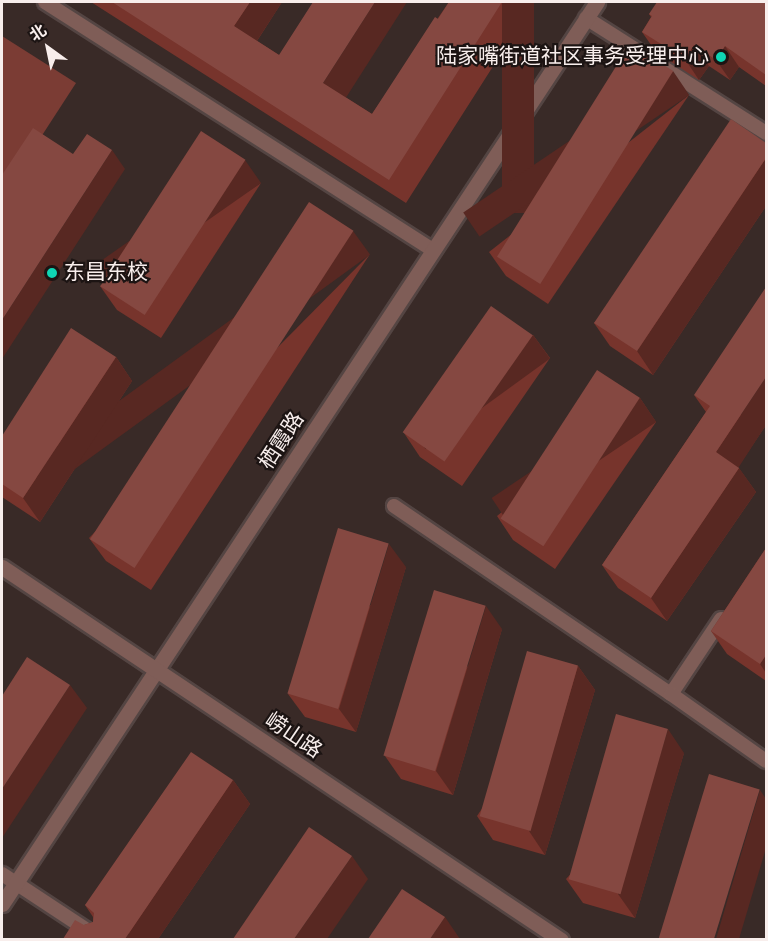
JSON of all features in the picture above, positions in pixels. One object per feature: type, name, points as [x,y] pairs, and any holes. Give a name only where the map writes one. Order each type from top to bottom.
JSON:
[{"type":"street","name":"栖霞路","points":[[2,904],[597,2]]},
{"type":"street","name":"崂山路","points":[[2,567],[561,939]]},
{"type":"lane","points":[[45,2],[433,250]]},
{"type":"lane","points":[[586,18],[766,133]]},
{"type":"lane","points":[[394,506],[672,694],[766,761]]},
{"type":"lane","points":[[672,694],[729,607]]},
{"type":"lane","points":[[2,874],[102,939]]},
{"type":"shaded area","points":[[2,36],[76,83],[2,197]]},
{"type":"building","points":[[112,2],[250,2],[234,26],[279,55],[313,2],[375,2],[323,83],[372,114],[435,17],[438,19],[449,2],[502,2],[389,180]]},
{"type":"building","name":"陆家嘴街道社区事务受理中心","points":[[657,2],[766,2],[766,75],[725,46],[716,60],[694,45],[685,59],[642,32]]},
{"type":"building","points":[[630,44],[673,71],[540,284],[497,257]]},
{"type":"building","points":[[731,119],[766,143],[766,158],[637,351],[594,323]]},
{"type":"building","points":[[33,128],[73,154],[87,134],[112,150],[2,320],[2,175]]},
{"type":"building","points":[[201,131],[245,160],[145,315],[100,286]]},
{"type":"building","points":[[309,202],[353,231],[135,568],[90,539]]},
{"type":"building","points":[[766,287],[766,377],[716,452],[739,468],[651,598],[602,565],[710,406],[694,395]]},
{"type":"building","points":[[491,306],[533,335],[444,461],[403,432]]},
{"type":"building","points":[[71,328],[116,357],[23,498],[2,484],[2,436]]},
{"type":"building","points":[[597,370],[640,398],[543,546],[501,518]]},
{"type":"building","points":[[338,528],[389,543],[338,709],[287,693]]},
{"type":"building","points":[[766,548],[766,655],[760,664],[711,631]]},
{"type":"building","points":[[434,590],[486,606],[435,771],[383,755]]},
{"type":"building","points":[[527,651],[578,666],[531,831],[480,816]]},
{"type":"building","points":[[27,657],[70,685],[2,789],[2,696]]},
{"type":"building","points":[[616,714],[668,729],[620,894],[569,879]]},
{"type":"building","points":[[191,752],[233,780],[125,939],[63,939],[75,920],[84,925],[93,922],[94,913],[85,905]]},
{"type":"building","points":[[709,774],[760,789],[714,940],[659,938]]},
{"type":"building","points":[[309,827],[352,856],[294,939],[233,939]]},
{"type":"building","points":[[402,889],[445,917],[430,939],[368,939]]},
{"type":"place","name":"陆家嘴街道社区事务受理中心","points":[[721,57]]},
{"type":"place","name":"东昌东校","points":[[52,273]]}]
